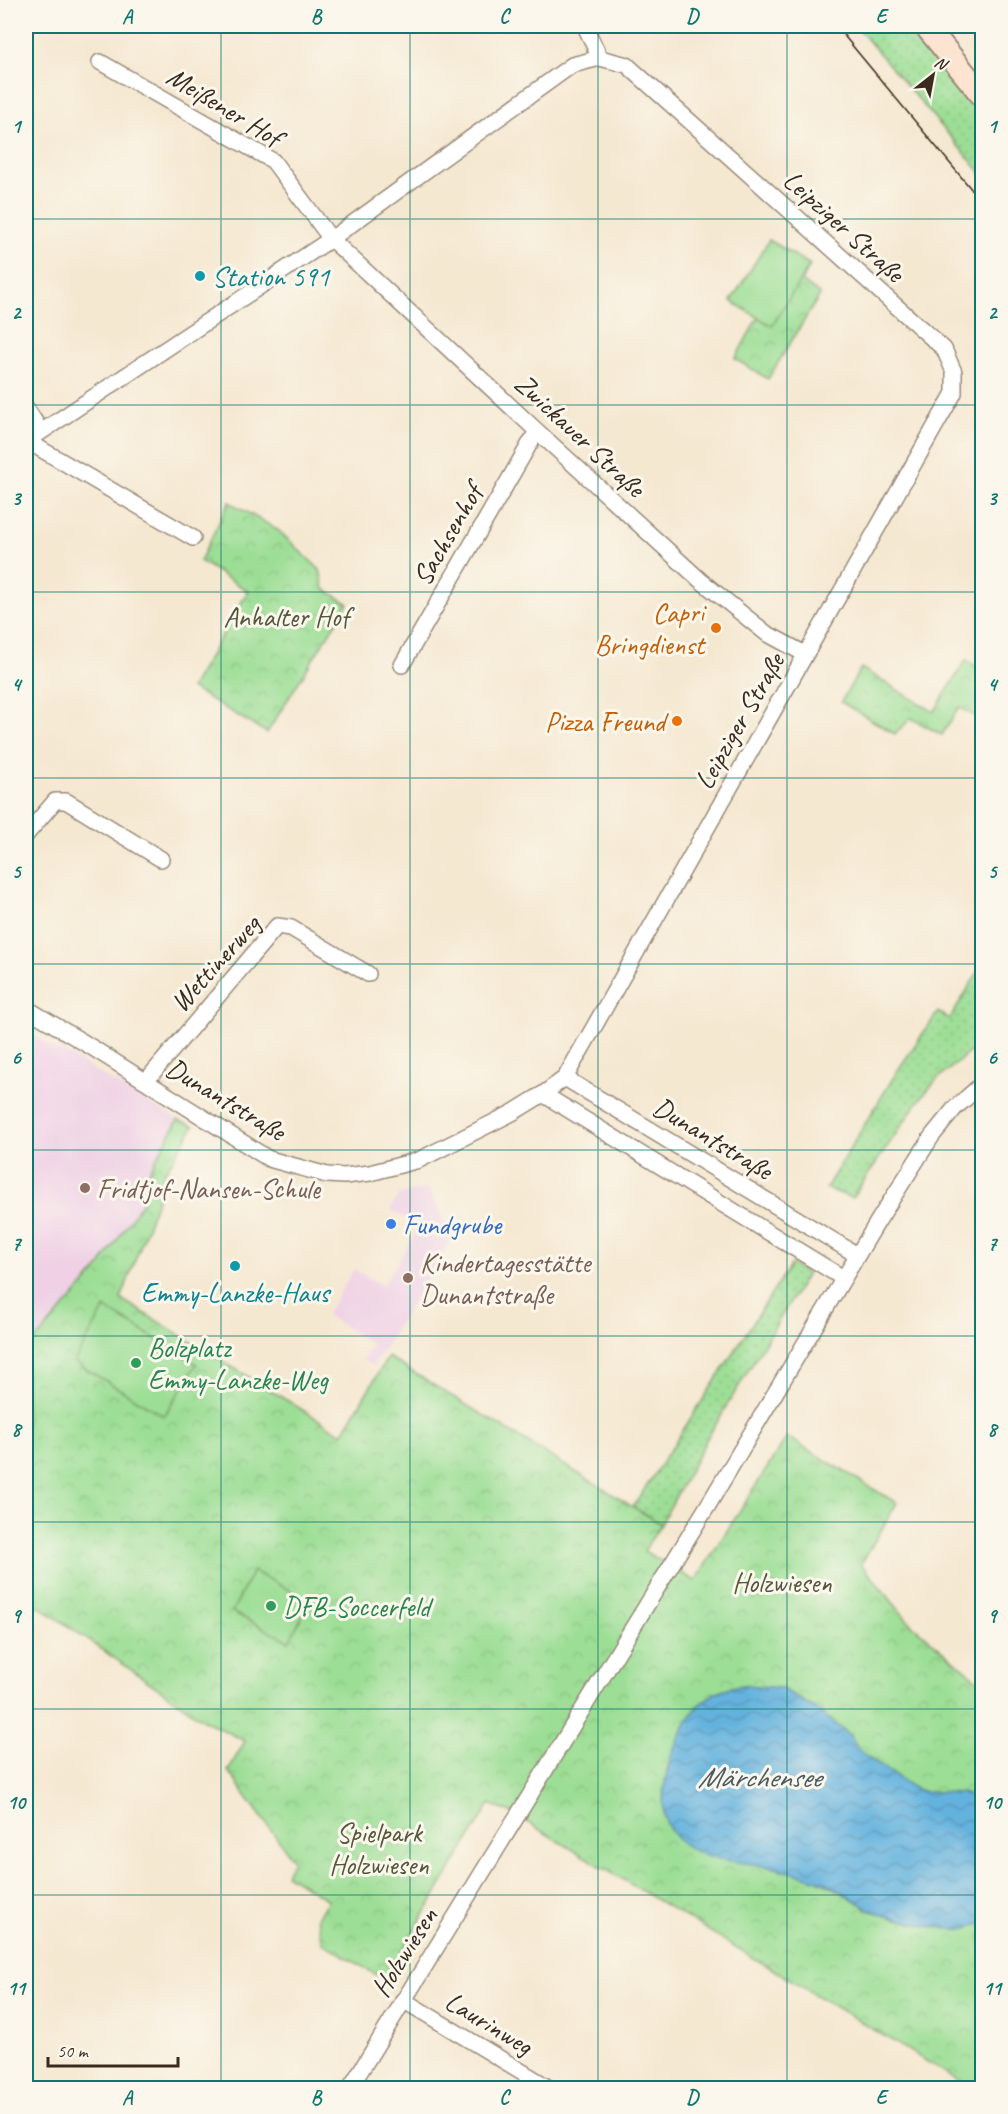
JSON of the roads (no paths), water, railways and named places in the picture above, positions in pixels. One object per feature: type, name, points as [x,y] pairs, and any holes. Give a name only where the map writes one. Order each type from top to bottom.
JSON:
[{"type":"street","points":[[192,538],[26,442],[331,239],[572,65],[600,57],[585,26]]},
{"type":"street","points":[[926,26],[982,95]]},
{"type":"street","name":"Leipziger Straße","points":[[565,1078],[954,393],[954,372],[944,348],[627,64],[600,57]]},
{"type":"street","name":"Meißener Hof","points":[[99,62],[273,161],[331,239]]},
{"type":"street","name":"Zwickauer Straße","points":[[331,239],[700,580],[766,633],[805,654]]},
{"type":"street","points":[[26,408],[41,431]]},
{"type":"street","name":"Sachsenhof","points":[[402,665],[537,431]]},
{"type":"street","points":[[26,835],[55,801],[66,801],[161,859]]},
{"type":"street","name":"Wettinerweg","points":[[146,1081],[277,926],[291,928],[368,974]]},
{"type":"street","name":"Dunantstraße","points":[[26,1008],[269,1159],[302,1169],[345,1176],[370,1173],[419,1160],[512,1113],[565,1078],[857,1255]]},
{"type":"street","name":"Holzwiesen","points":[[350,2088],[704,1512],[857,1255],[932,1136],[956,1108],[982,1084]]},
{"type":"street","name":"Dunantstraße","points":[[543,1094],[843,1278]]},
{"type":"street","name":"Laurinweg","points":[[403,2000],[549,2088]]},
{"type":"water","name":"Märchensee","points":[[745,1685],[781,1688],[818,1710],[851,1736],[864,1754],[912,1787],[922,1791],[961,1793],[982,1799],[982,1922],[967,1928],[952,1929],[897,1919],[873,1911],[817,1880],[771,1867],[711,1857],[686,1846],[676,1838],[668,1826],[663,1805],[668,1767],[680,1734],[691,1715],[705,1700],[723,1690]]},
{"type":"tram line","points":[[836,26],[982,202]]},
{"type":"place","name":"Station 591","points":[[200,276]]},
{"type":"place","name":"Capri Bringdienst","points":[[716,628]]},
{"type":"place","name":"Pizza Freund","points":[[677,721]]},
{"type":"place","name":"Fridtjof-Nansen-Schule","points":[[85,1188]]},
{"type":"place","name":"Fundgrube","points":[[391,1224]]},
{"type":"place","name":"Emmy-Lanzke-Haus","points":[[235,1266]]},
{"type":"place","name":"Kindertagesstätte Dunantstraße","points":[[408,1278]]},
{"type":"place","name":"Bolzplatz Emmy-Lanzke-Weg","points":[[136,1363]]},
{"type":"place","name":"DFB-Soccerfeld","points":[[271,1606]]},
{"type":"park label","name":"Anhalter Hof","points":[[286,616]]},
{"type":"park label","name":"Spielpark Holzwiesen","points":[[379,1848]]}]
